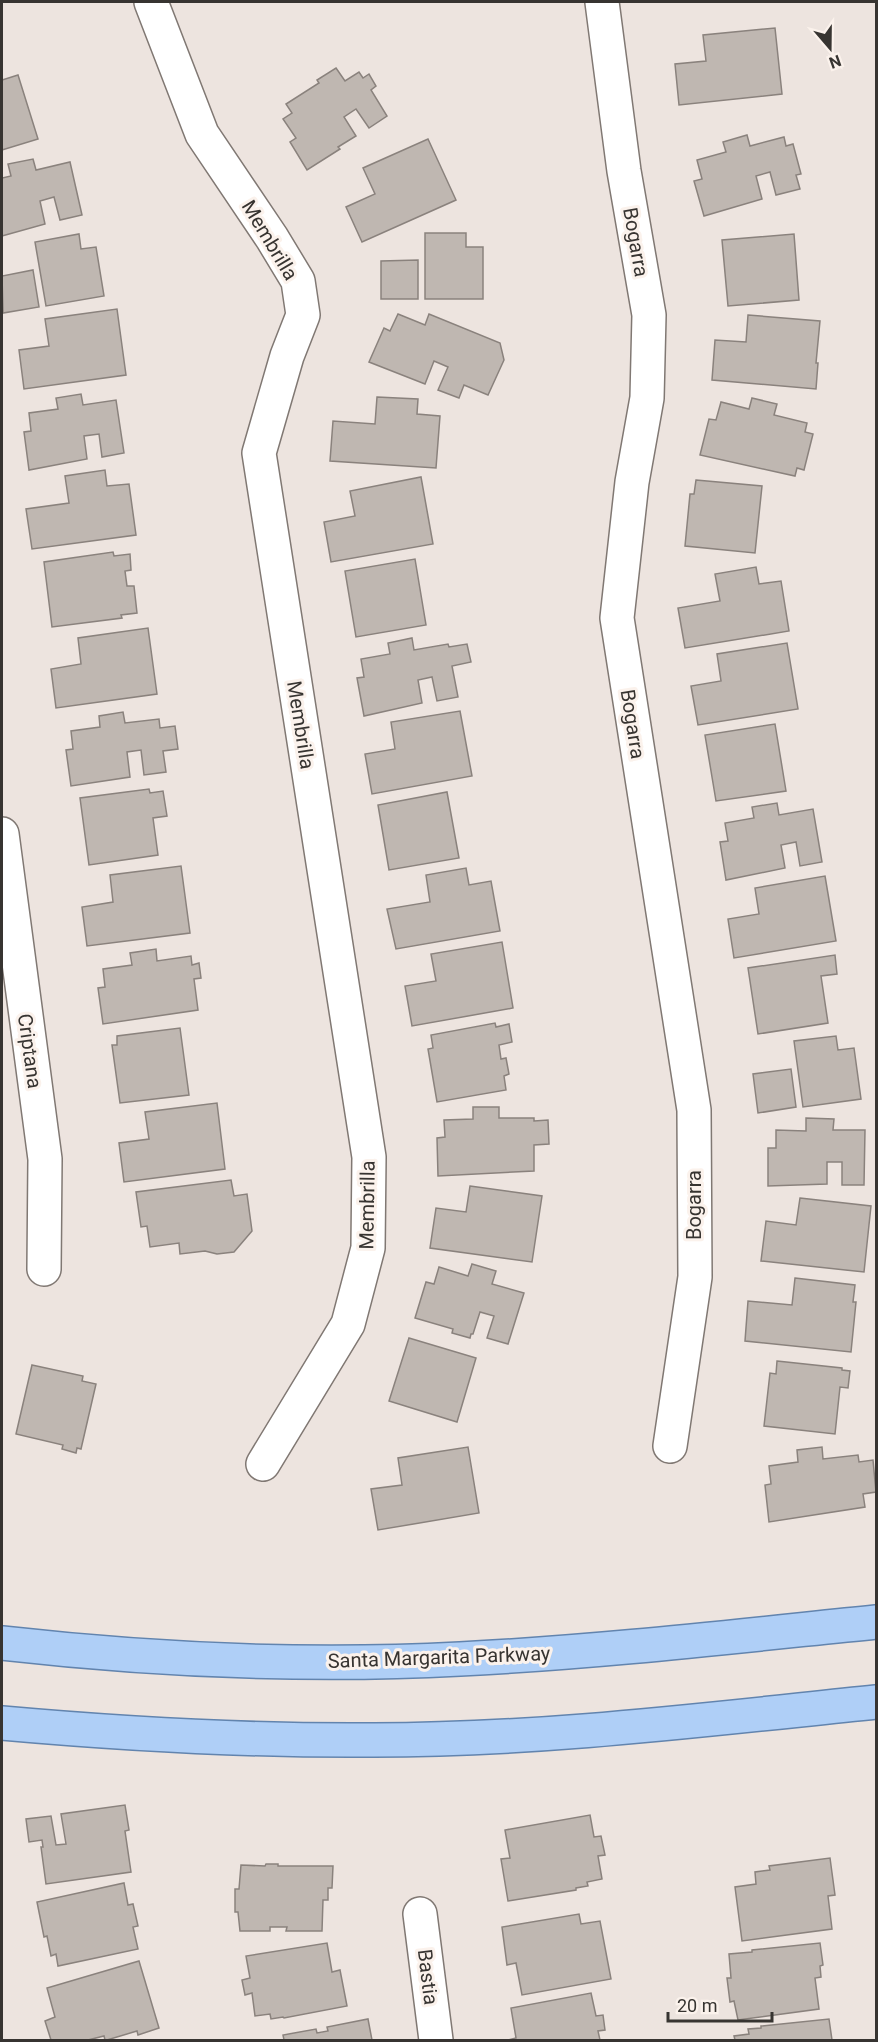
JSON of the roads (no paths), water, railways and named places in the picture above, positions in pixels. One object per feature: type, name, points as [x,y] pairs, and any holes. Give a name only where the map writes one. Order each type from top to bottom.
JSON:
[{"type":"main road","name":"Santa Margarita Parkway","points":[[2,1643],[147,1655],[265,1660],[447,1659],[612,1649],[876,1622]]},
{"type":"main road","points":[[2,1723],[106,1732],[240,1738],[375,1740],[496,1736],[615,1728],[876,1702]]},
{"type":"street","name":"Membrilla","points":[[151,2],[202,134],[298,281],[303,315],[287,356],[259,453],[369,1157],[368,1248],[348,1324],[263,1464]]},
{"type":"street","name":"Bogarra","points":[[602,2],[624,171],[649,315],[647,398],[632,482],[617,618],[694,1110],[695,1277],[670,1446]]},
{"type":"street","name":"Criptana","points":[[2,834],[45,1159],[44,1269]]},
{"type":"street","name":"Bastia","points":[[420,1914],[436,2040]]}]
